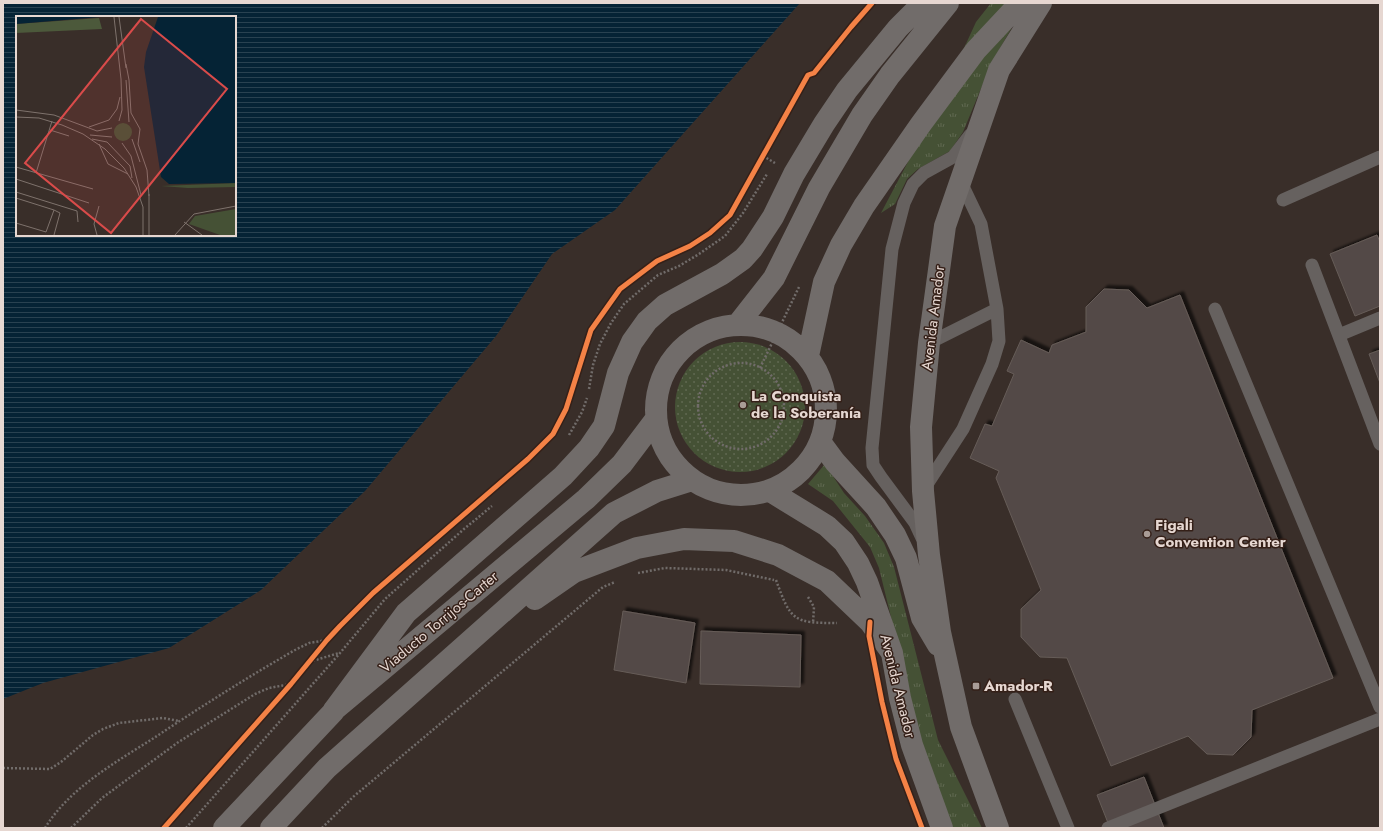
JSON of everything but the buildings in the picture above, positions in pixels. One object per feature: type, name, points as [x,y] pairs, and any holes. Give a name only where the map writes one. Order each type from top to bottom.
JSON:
[{"type":"main road","points":[[334,710],[406,613],[563,476],[589,448],[604,426],[618,373],[632,342],[647,321],[665,305],[722,274],[743,260],[773,217],[794,174],[824,124],[847,90],[898,28],[923,3]]},
{"type":"main road","points":[[738,324],[774,278],[819,188],[862,115],[890,76],[948,3]]},
{"type":"main road","points":[[808,356],[824,282],[848,232],[864,206],[921,124],[976,50],[1020,3]]},
{"type":"main road","name":"Avenida Amador","points":[[998,828],[961,727],[940,632],[928,555],[923,491],[921,427],[929,343],[945,226],[999,70],[1041,3]]},
{"type":"main road","points":[[738,324],[764,327],[788,338],[808,356],[823,383],[827,413],[821,443],[808,463],[791,480],[770,491],[750,495],[729,495],[710,490],[692,480],[674,463],[662,442],[656,419],[656,399],[661,379],[670,361],[683,346],[700,335],[718,327],[738,324]]},
{"type":"main road","name":"Viaducto Torrijos-Carter","points":[[224,828],[334,710],[586,499],[622,464],[656,419]]},
{"type":"main road","name":"Avenida Amador","points":[[821,443],[876,507],[896,536],[906,558],[922,618],[932,636],[945,654]]},
{"type":"main road","points":[[271,828],[327,768],[614,513],[657,492],[692,480]]},
{"type":"main road","name":"Avenida Amador","points":[[770,491],[827,526],[844,542],[858,563],[867,582],[892,653],[900,698],[912,746],[942,828]]},
{"type":"main road","points":[[443,665],[574,572],[637,548],[684,539],[734,541],[778,555],[827,581],[870,622],[892,653]]},
{"type":"lane","points":[[928,555],[916,522],[873,465],[872,448],[892,249],[904,203],[913,184],[924,173],[953,158],[983,116]]},
{"type":"lane","points":[[1284,200],[1380,157]]},
{"type":"lane","points":[[923,491],[963,429],[992,364],[999,341],[997,309],[981,224],[960,180]]},
{"type":"lane","points":[[1312,266],[1380,444]]},
{"type":"lane","points":[[929,343],[997,309]]},
{"type":"lane","points":[[1215,309],[1380,707]]},
{"type":"lane","points":[[1339,334],[1380,318]]},
{"type":"lane","points":[[1015,700],[1068,828]]},
{"type":"lane","points":[[1108,828],[1380,719]]},
{"type":"path","points":[[759,162],[767,149]]},
{"type":"path","points":[[568,437],[582,412],[588,393],[593,365],[600,344],[611,323],[624,304],[658,275],[679,266],[725,236],[742,213],[779,156]]},
{"type":"path","points":[[744,363],[756,365],[768,373],[778,384],[783,397],[784,412],[780,425],[771,437],[759,445],[745,449],[731,448],[717,442],[708,433],[698,410],[699,398],[703,386],[710,376],[720,368],[731,364],[744,363]]},
{"type":"path","points":[[186,828],[340,653],[385,599],[493,505]]},
{"type":"path","points":[[634,573],[665,568],[726,570],[782,582]]},
{"type":"path","points":[[776,580],[784,604],[790,614],[798,619],[813,623],[870,622]]},
{"type":"path","points":[[322,828],[353,796],[603,587],[616,582]]},
{"type":"path","points":[[804,593],[814,607],[813,623]]},
{"type":"path","points":[[322,645],[331,635]]},
{"type":"path","points":[[45,828],[53,814],[70,797],[109,767],[179,721],[294,650],[310,643],[327,640]]},
{"type":"path","points":[[309,662],[340,653]]},
{"type":"path","points":[[305,667],[313,656]]},
{"type":"path","points":[[286,689],[296,678]]},
{"type":"path","points":[[71,828],[102,798],[176,742],[255,694],[270,688],[291,684]]},
{"type":"path","points":[[3,768],[50,768],[61,762],[93,735],[103,729],[119,723],[163,718],[179,721]]},
{"type":"green space","points":[[991,3],[1026,3],[992,62],[963,132],[950,151],[918,169],[907,179],[895,204],[881,213],[937,107],[976,22]]},
{"type":"green space","points":[[746,342],[765,347],[786,361],[800,382],[804,394],[804,420],[800,432],[786,453],[765,467],[753,471],[734,472],[715,467],[694,453],[680,432],[676,420],[675,401],[680,382],[694,361],[715,347],[727,343]]},
{"type":"green space","points":[[825,464],[844,493],[865,516],[884,543],[894,567],[938,740],[982,828],[953,828],[924,752],[879,568],[870,547],[833,501],[808,484]]},
{"type":"water","points":[[3,3],[800,3],[615,210],[552,254],[496,336],[365,491],[261,590],[169,648],[43,683],[3,699]]},
{"type":"cycle path","points":[[164,828],[340,626],[373,593],[528,459],[553,434],[566,409],[591,330],[620,289],[657,261],[690,246],[710,233],[730,215],[808,75],[814,73],[872,3]]},
{"type":"cycle path","points":[[870,622],[869,636],[882,702],[896,759],[922,828]]},
{"type":"place","name":"La Conquista de la Soberanía","points":[[743,405]]},
{"type":"place","name":"Figali Convention Center","points":[[1147,534]]},
{"type":"place","name":"Amador-R","points":[[976,686]]}]
